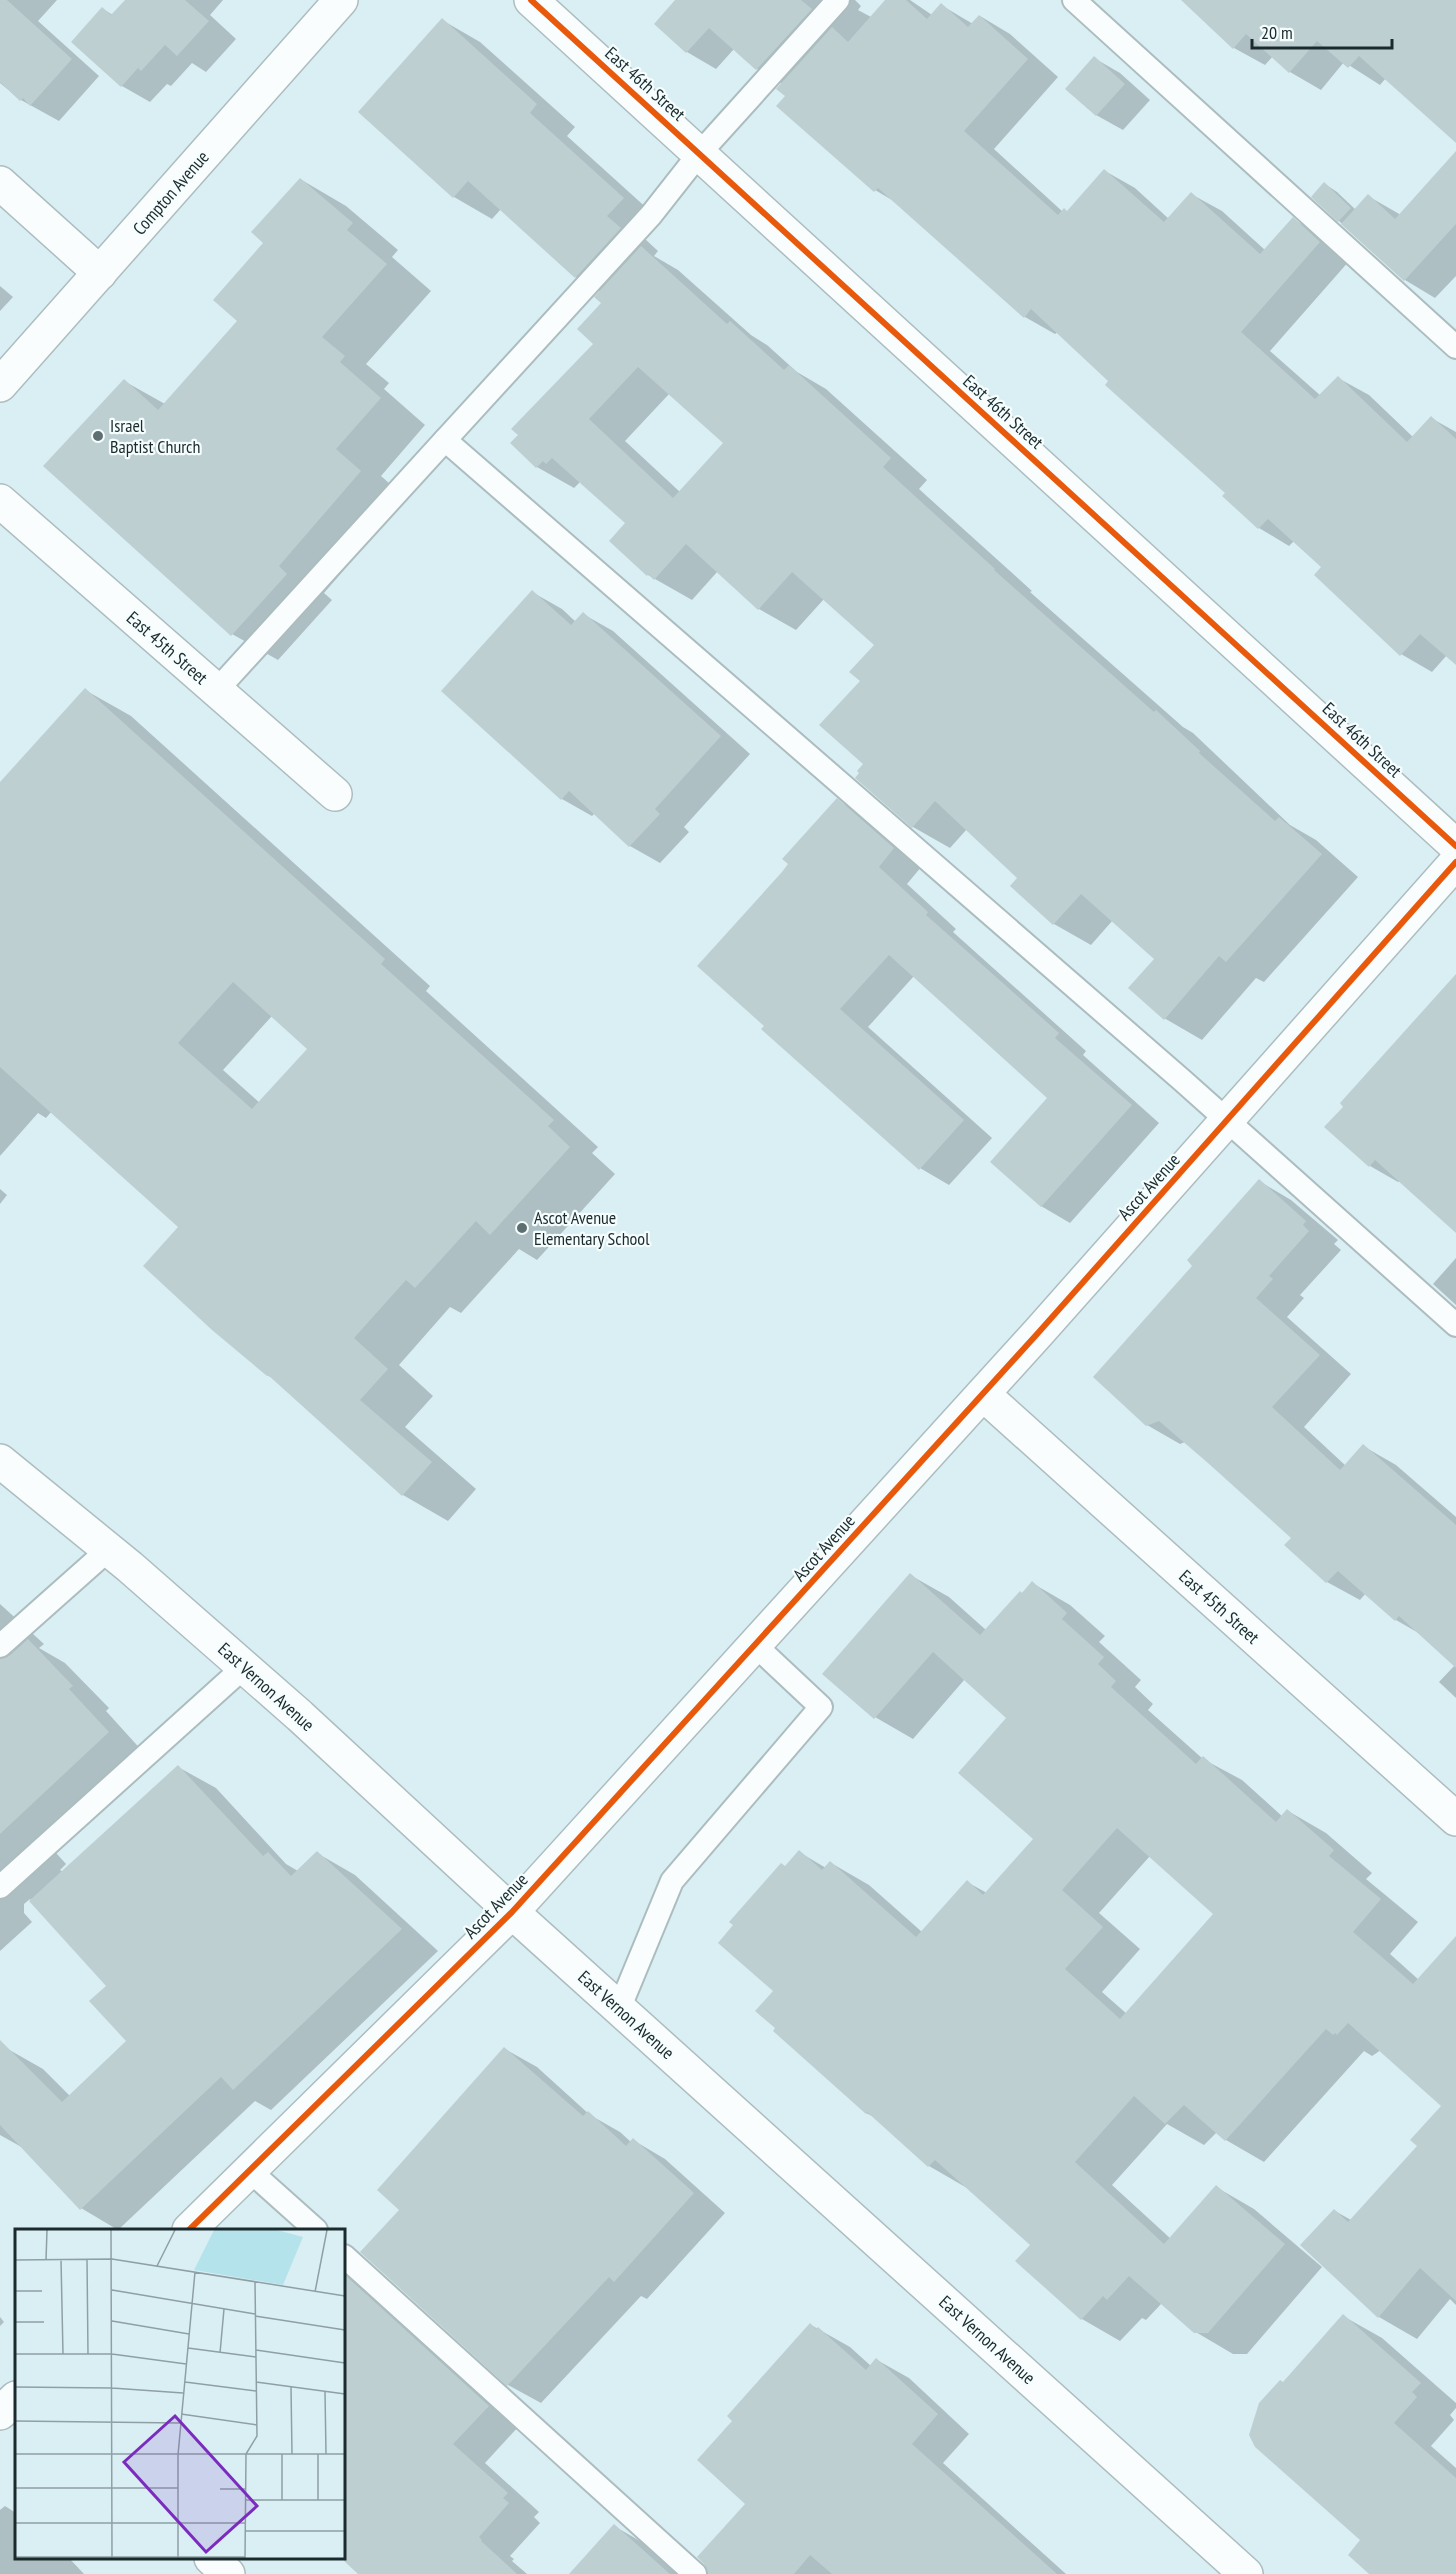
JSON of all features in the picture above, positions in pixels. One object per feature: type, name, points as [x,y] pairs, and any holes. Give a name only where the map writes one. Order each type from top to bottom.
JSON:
[{"type":"street","name":"Compton Avenue","points":[[0,385],[341,0]]},
{"type":"street","name":"East 46th Street","points":[[531,0],[1456,846]]},
{"type":"street","points":[[0,183],[100,273]]},
{"type":"street","name":"East 45th Street","points":[[0,501],[335,794]]},
{"type":"street","name":"Ascot Avenue","points":[[190,2229],[512,1912],[983,1394],[1456,862]]},
{"type":"street","name":"East 45th Street","points":[[983,1394],[1456,1819]]},
{"type":"street","name":"East Vernon Avenue","points":[[0,1461],[244,1667],[619,2009],[1246,2574]]},
{"type":"street","points":[[0,2413],[15,2399]]},
{"type":"street","points":[[211,2559],[228,2574]]},
{"type":"lane","points":[[216,691],[651,215],[699,154],[838,0]]},
{"type":"lane","points":[[1074,0],[1456,347]]},
{"type":"lane","points":[[445,440],[1228,1121],[1456,1325]]},
{"type":"lane","points":[[0,1646],[108,1550]]},
{"type":"lane","points":[[619,2009],[672,1881],[821,1707],[756,1646]]},
{"type":"lane","points":[[0,1887],[244,1667]]},
{"type":"lane","points":[[250,2171],[314,2229]]},
{"type":"lane","points":[[345,2257],[695,2574]]},
{"type":"building","points":[[0,0],[7,0],[72,59],[30,106],[23,98],[20,101],[0,82]]},
{"type":"building","points":[[125,0],[185,0],[209,21],[177,56],[165,45],[141,71],[138,68],[121,87],[71,42],[102,7],[111,15]]},
{"type":"building","points":[[675,0],[801,0],[812,9],[756,70],[709,28],[686,53],[654,24]]},
{"type":"building","points":[[885,0],[906,0],[927,19],[941,3],[968,27],[979,15],[1028,59],[964,131],[1058,215],[1064,208],[1067,211],[1104,169],[1164,222],[1191,192],[1260,254],[1293,217],[1320,242],[1241,332],[1315,399],[1338,376],[1407,442],[1431,416],[1456,439],[1456,665],[1420,634],[1400,656],[1314,575],[1321,567],[1268,519],[1258,529],[1222,496],[1225,493],[1105,385],[1108,381],[1031,309],[1024,318],[878,188],[874,192],[776,106],[785,96],[776,89],[832,27],[848,42]]},
{"type":"building","points":[[1181,0],[1456,0],[1456,143],[1359,56],[1348,68],[1317,41],[1289,73],[1246,34],[1233,49]]},
{"type":"building","points":[[442,18],[537,104],[530,113],[624,198],[607,216],[621,228],[575,278],[468,181],[453,198],[358,112]]},
{"type":"building","points":[[1094,56],[1125,84],[1096,116],[1065,89]]},
{"type":"building","points":[[1456,151],[1456,224],[1404,281],[1341,224],[1368,194],[1395,219]]},
{"type":"building","points":[[300,178],[353,223],[347,230],[387,264],[322,337],[345,356],[340,362],[381,398],[336,449],[361,471],[279,566],[287,574],[231,636],[43,466],[124,379],[158,410],[237,321],[213,300],[263,243],[251,232]]},
{"type":"building","points":[[1324,182],[1351,208],[1338,222],[1311,197]]},
{"type":"building","points":[[641,246],[727,324],[730,321],[784,370],[789,365],[891,458],[883,467],[994,570],[1154,712],[1156,710],[1200,751],[1199,753],[1275,821],[1279,817],[1322,854],[1226,962],[1219,956],[1164,1020],[1128,988],[1154,959],[1081,894],[1053,925],[1010,886],[1017,878],[935,801],[912,828],[855,778],[863,764],[819,725],[860,681],[849,672],[874,645],[792,572],[758,610],[686,544],[654,580],[609,541],[625,523],[552,458],[546,464],[543,461],[536,468],[510,443],[518,435],[511,429],[593,344],[577,329],[601,303],[594,297]],"holes":[[[638,367],[723,443],[673,498],[589,419]]]},
{"type":"building","points":[[532,590],[571,625],[583,612],[721,736],[655,809],[660,814],[629,847],[569,791],[561,800],[441,691]]},
{"type":"building","points":[[85,688],[385,959],[381,964],[554,1120],[548,1126],[570,1147],[490,1235],[476,1221],[415,1288],[406,1280],[354,1338],[388,1369],[360,1400],[432,1462],[402,1496],[268,1375],[212,1330],[143,1266],[178,1227],[0,1067],[0,782]],"holes":[[[233,982],[307,1049],[252,1109],[178,1043]]]},
{"type":"building","points":[[837,798],[894,848],[879,867],[928,912],[926,915],[1059,1033],[1055,1038],[1132,1105],[1041,1207],[990,1162],[1047,1098],[889,955],[840,1009],[964,1120],[919,1170],[761,1029],[764,1026],[697,966],[782,872],[788,864],[782,859]]},
{"type":"building","points":[[1456,974],[1456,1233],[1375,1160],[1369,1167],[1324,1127],[1343,1107],[1340,1103]]},
{"type":"building","points":[[1259,1179],[1306,1221],[1303,1225],[1309,1231],[1269,1276],[1273,1279],[1256,1298],[1320,1355],[1272,1407],[1340,1470],[1363,1444],[1456,1525],[1456,1668],[1399,1616],[1395,1621],[1338,1571],[1326,1583],[1284,1545],[1291,1538],[1208,1463],[1159,1421],[1146,1426],[1093,1377],[1192,1266],[1187,1260]]},
{"type":"building","points":[[910,1573],[980,1635],[1032,1581],[1067,1613],[1062,1619],[1104,1657],[1098,1664],[1116,1681],[1111,1687],[1196,1764],[1203,1756],[1276,1822],[1287,1809],[1334,1850],[1329,1856],[1381,1899],[1353,1932],[1413,1984],[1456,1936],[1456,2301],[1420,2268],[1378,2318],[1300,2245],[1334,2209],[1348,2222],[1417,2146],[1410,2140],[1441,2106],[1348,2023],[1337,2035],[1335,2033],[1333,2035],[1326,2029],[1225,2141],[1184,2105],[1165,2124],[1134,2096],[1075,2162],[1164,2244],[1216,2185],[1285,2244],[1208,2333],[1194,2333],[1129,2276],[1107,2300],[1103,2296],[1081,2320],[1015,2261],[1030,2245],[935,2160],[928,2167],[773,2031],[775,2028],[755,2011],[773,1991],[718,1943],[733,1925],[729,1922],[781,1863],[785,1866],[799,1850],[822,1870],[830,1861],[916,1937],[967,1880],[983,1895],[1033,1839],[958,1773],[1006,1718],[933,1652],[874,1719],[822,1674]],"holes":[[[1117,1828],[1213,1914],[1120,2019],[1065,1969],[1103,1927],[1062,1890]]]},
{"type":"building","points":[[28,1639],[73,1686],[69,1689],[109,1732],[0,1834],[0,1659],[9,1656]]},
{"type":"building","points":[[178,1765],[263,1856],[268,1852],[291,1876],[317,1851],[402,1929],[233,2090],[221,2077],[80,2210],[0,2125],[0,2040],[62,2102],[126,2041],[89,2001],[106,1986],[29,1901]]},
{"type":"building","points":[[504,2047],[583,2116],[588,2111],[626,2146],[633,2138],[694,2193],[614,2282],[609,2277],[507,2386],[360,2252],[399,2210],[377,2190]]},
{"type":"building","points":[[345,2275],[489,2406],[453,2444],[508,2493],[503,2498],[509,2503],[479,2537],[517,2574],[358,2574],[344,2561]]},
{"type":"building","points":[[1343,2314],[1421,2383],[1412,2392],[1417,2397],[1394,2423],[1456,2478],[1456,2574],[1369,2574],[1348,2555],[1360,2540],[1255,2447],[1249,2435],[1259,2403],[1280,2380],[1283,2382]]},
{"type":"building","points":[[810,2323],[816,2329],[818,2327],[866,2370],[876,2358],[938,2414],[912,2444],[1057,2574],[832,2574],[810,2555],[794,2574],[708,2574],[704,2564],[697,2557],[745,2504],[697,2460],[732,2421],[727,2416]]},
{"type":"building","points":[[614,2524],[670,2574],[569,2574]]},
{"type":"cycle path","points":[[531,0],[1456,846]]},
{"type":"cycle path","points":[[190,2229],[512,1912],[1038,1333],[1456,862]]},
{"type":"place","name":"Israel Baptist Church","points":[[98,436]]},
{"type":"place","name":"Ascot Avenue Elementary School","points":[[522,1228]]}]
